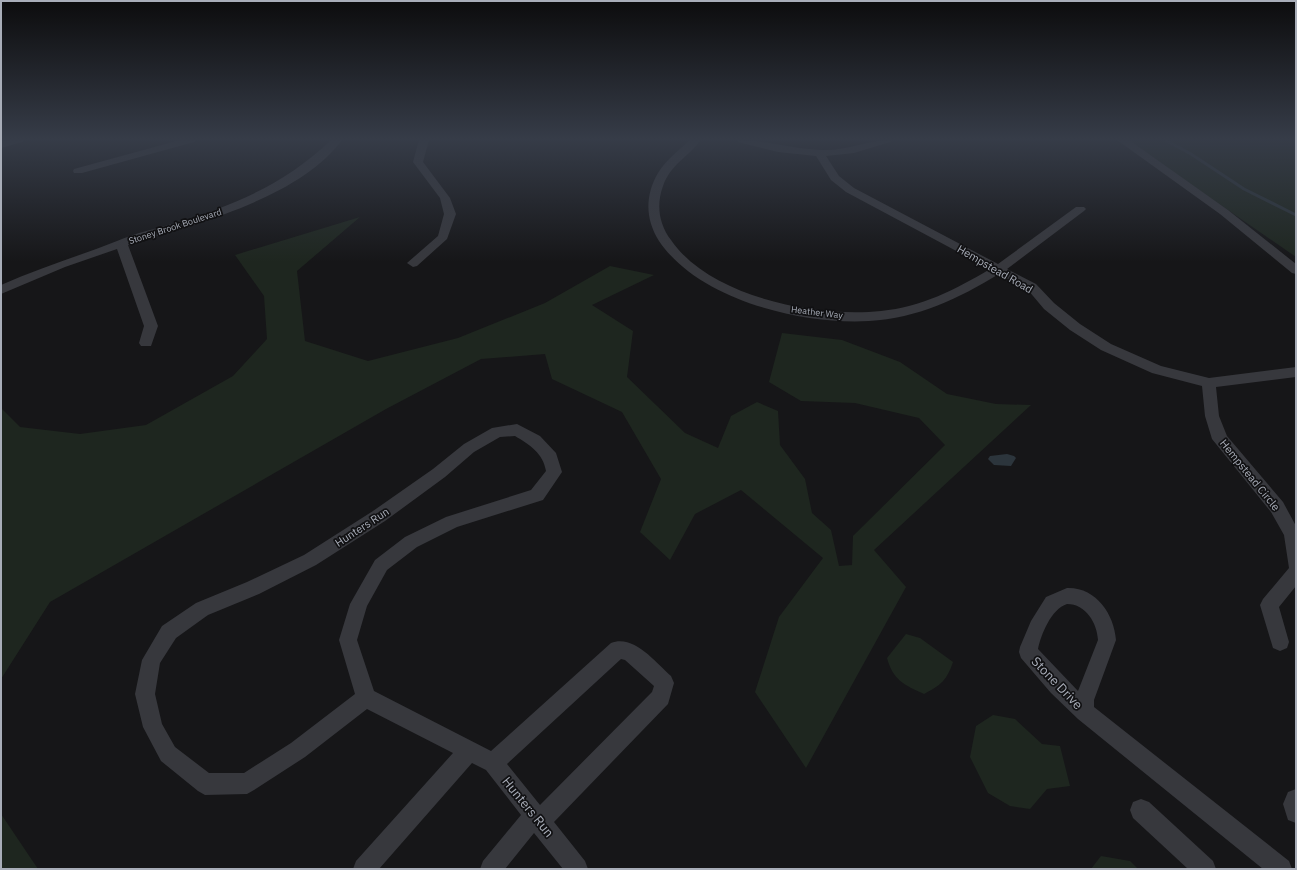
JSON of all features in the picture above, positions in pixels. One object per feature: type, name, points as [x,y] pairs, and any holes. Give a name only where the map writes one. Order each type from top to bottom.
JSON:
[{"type":"street","name":"Stoney Brook Boulevard","points":[[1,290],[57,265],[222,211],[258,196],[285,181]]},
{"type":"street","points":[[413,263],[442,237],[450,214],[445,198],[432,181]]},
{"type":"street","name":"Heather Way","points":[[660,181],[653,195],[654,222],[666,246],[692,271],[718,286],[759,302],[802,312],[860,317],[903,312],[945,300],[999,269],[1080,209]]},
{"type":"street","name":"Hempstead Road","points":[[838,181],[850,190],[1032,287],[1049,306],[1075,327],[1106,347],[1157,370],[1209,383],[1296,372]]},
{"type":"street","points":[[1180,181],[1224,212],[1296,270]]},
{"type":"street","points":[[121,243],[151,326],[146,343]]},
{"type":"street","name":"Hempstead Circle","points":[[1209,383],[1212,416],[1220,439],[1277,507],[1292,534],[1296,565]]},
{"type":"street","name":"Hunters Run","points":[[366,698],[298,750],[247,783],[205,784],[168,754],[153,727],[146,694],[151,660],[169,632],[202,610],[253,588],[310,560],[379,516],[439,473],[469,448],[496,432],[517,430],[535,440],[551,456],[554,472],[537,495],[452,522],[411,542],[381,565],[359,604],[348,640],[366,698],[493,763],[577,869]]},
{"type":"street","points":[[1280,642],[1269,605],[1296,573]]},
{"type":"street","name":"Stone Drive","points":[[1085,712],[1084,700],[1107,640],[1107,630],[1098,612],[1081,598],[1069,596],[1053,602],[1029,642],[1028,652],[1058,686],[1085,712],[1281,869]]},
{"type":"street","points":[[492,869],[537,818],[662,697],[664,683],[630,652],[618,649],[493,763]]},
{"type":"street","points":[[364,869],[470,750]]},
{"type":"street","points":[[1296,800],[1294,804],[1296,812]]},
{"type":"street","points":[[1141,810],[1205,869]]},
{"type":"shaded area","points":[[1186,181],[1296,181],[1296,257]]},
{"type":"shaded area","points":[[360,217],[297,271],[305,341],[368,361],[458,338],[545,303],[610,266],[654,275],[592,305],[633,331],[627,377],[685,433],[718,448],[731,416],[757,402],[778,411],[780,445],[805,479],[812,513],[831,530],[839,566],[852,565],[853,536],[945,445],[919,418],[855,403],[801,401],[769,382],[782,333],[842,340],[900,362],[947,394],[996,404],[1031,405],[874,550],[906,587],[806,768],[755,692],[779,617],[823,558],[741,490],[695,514],[670,560],[640,532],[661,479],[622,412],[552,379],[545,354],[481,359],[386,409],[50,602],[1,679],[1,408],[20,427],[80,434],[146,425],[233,376],[267,339],[264,296],[235,255]]},
{"type":"shaded area","points":[[1007,454],[1016,458],[1011,466],[994,465],[988,459],[990,456]]},
{"type":"shaded area","points":[[906,634],[920,638],[953,662],[946,678],[935,688],[924,694],[900,681],[892,672],[889,665],[887,658]]},
{"type":"shaded area","points":[[993,715],[1015,719],[1042,744],[1060,746],[1070,786],[1047,789],[1030,809],[1010,806],[988,793],[970,757],[976,726]]},
{"type":"shaded area","points":[[1,814],[38,869],[1,869]]},
{"type":"shaded area","points":[[1101,856],[1130,861],[1138,869],[1091,869]]},
{"type":"waterway","points":[[1231,181],[1244,189],[1296,215]]}]
